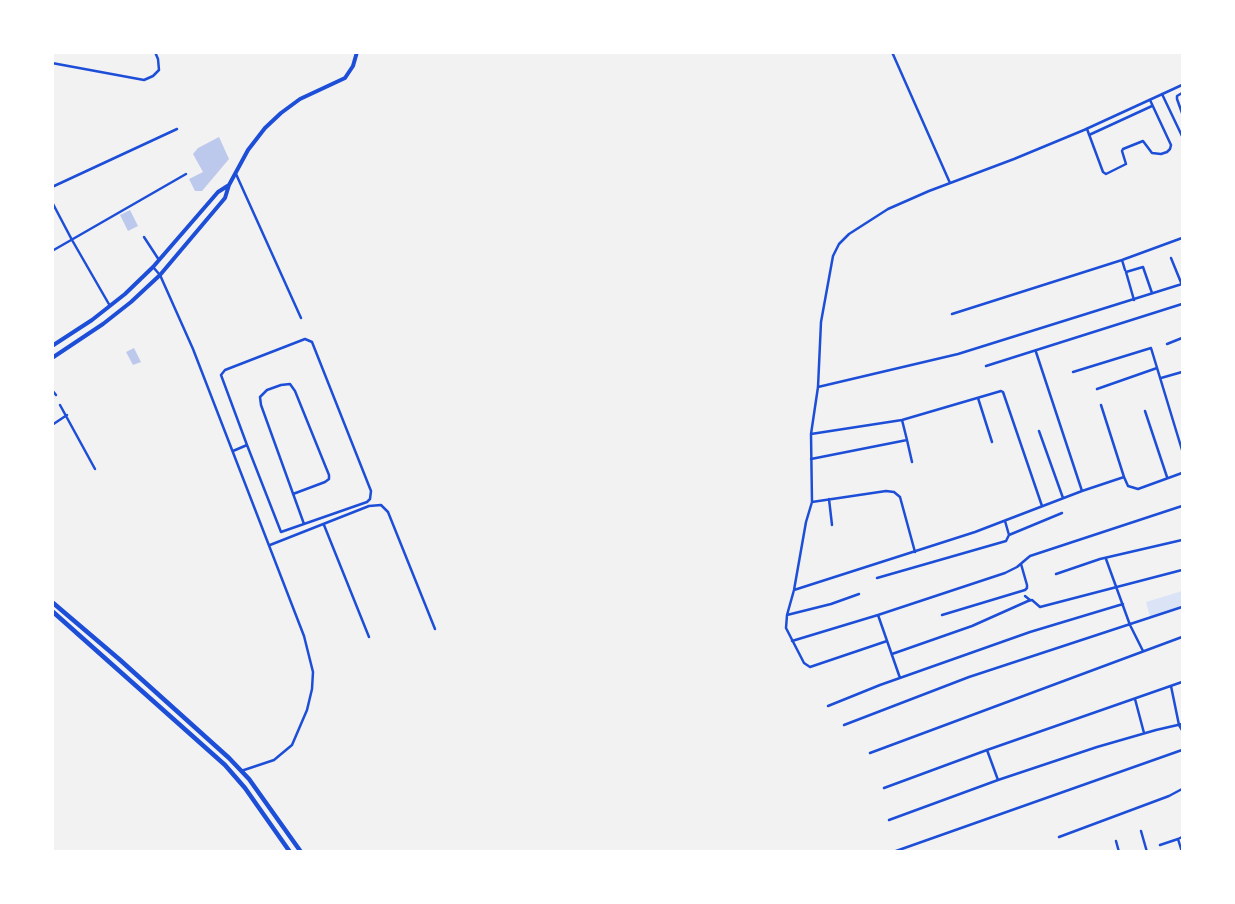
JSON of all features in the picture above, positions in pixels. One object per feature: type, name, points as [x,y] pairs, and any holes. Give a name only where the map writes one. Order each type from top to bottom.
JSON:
[{"type":"main road","points":[[52,358],[103,324],[131,302],[160,275],[225,198],[229,185],[248,150],[270,123],[308,94],[333,85],[345,78],[353,66],[357,52]]},
{"type":"main road","points":[[52,346],[110,306],[124,294],[153,267],[218,192],[229,185]]},
{"type":"main road","points":[[52,602],[203,733],[249,779],[301,852]]},
{"type":"main road","points":[[52,611],[225,765],[290,852]]},
{"type":"main road","points":[[234,775],[241,771]]},
{"type":"street","points":[[52,63],[144,80],[153,76],[159,70],[155,52]]},
{"type":"street","points":[[892,52],[950,183]]},
{"type":"street","points":[[887,641],[810,667],[804,663],[786,628],[786,615],[794,590],[806,522],[812,502],[811,434],[818,387],[822,322],[833,256],[839,244],[849,234],[888,209],[1087,129],[1182,85]]},
{"type":"street","points":[[1182,93],[1176,99],[1182,113]]},
{"type":"street","points":[[1162,94],[1182,136]]},
{"type":"street","points":[[1087,129],[1103,172],[1106,174],[1126,164],[1122,149],[1143,141],[1152,153],[1161,154],[1167,152],[1171,145],[1150,100]]},
{"type":"street","points":[[1089,135],[1152,106]]},
{"type":"street","points":[[52,187],[177,129]]},
{"type":"street","points":[[236,172],[301,318]]},
{"type":"street","points":[[52,251],[186,174]]},
{"type":"street","points":[[52,202],[110,306]]},
{"type":"street","points":[[144,237],[159,260]]},
{"type":"street","points":[[952,314],[1122,260],[1182,238]]},
{"type":"street","points":[[818,387],[958,354],[1182,285],[1171,258]]},
{"type":"street","points":[[1122,260],[1125,270]]},
{"type":"street","points":[[153,267],[160,275],[193,349],[270,545],[309,654],[313,672],[312,689],[307,710],[292,745],[274,760],[241,771]]},
{"type":"street","points":[[1134,300],[1125,272],[1144,267],[1153,294]]},
{"type":"street","points":[[986,366],[1182,304]]},
{"type":"street","points":[[1167,344],[1182,338]]},
{"type":"street","points":[[306,339],[312,342],[371,491],[370,499],[367,502],[281,532],[247,445],[221,375],[225,370],[306,339]]},
{"type":"street","points":[[1073,372],[1151,348],[1182,450]]},
{"type":"street","points":[[1036,351],[1082,490]]},
{"type":"street","points":[[1097,389],[1157,368]]},
{"type":"street","points":[[1161,378],[1182,372]]},
{"type":"street","points":[[293,494],[325,482],[329,479],[329,475],[295,391],[290,384],[281,384],[267,390],[260,397],[260,405],[304,524]]},
{"type":"street","points":[[52,390],[56,396]]},
{"type":"street","points":[[811,434],[902,420],[1001,391],[1003,392],[1042,506]]},
{"type":"street","points":[[978,398],[992,442]]},
{"type":"street","points":[[60,405],[95,469]]},
{"type":"street","points":[[1101,405],[1128,486],[1138,489],[1182,473]]},
{"type":"street","points":[[1145,411],[1167,478]]},
{"type":"street","points":[[52,425],[67,416]]},
{"type":"street","points":[[902,420],[912,462]]},
{"type":"street","points":[[1039,431],[1063,498]]},
{"type":"street","points":[[1178,434],[1182,433]]},
{"type":"street","points":[[811,459],[907,440]]},
{"type":"street","points":[[233,451],[247,445]]},
{"type":"street","points":[[794,590],[915,552],[1082,490],[1124,477]]},
{"type":"street","points":[[812,502],[894,492],[900,497],[915,552]]},
{"type":"street","points":[[829,499],[832,525]]},
{"type":"street","points":[[270,545],[369,506],[381,506],[388,512],[434,629]]},
{"type":"street","points":[[792,641],[1005,573],[1021,564],[1030,556],[1182,506]]},
{"type":"street","points":[[877,578],[1001,543],[1008,539],[1009,535],[1062,513]]},
{"type":"street","points":[[1004,520],[1009,535]]},
{"type":"street","points":[[323,524],[369,636]]},
{"type":"street","points":[[1056,574],[1182,540]]},
{"type":"street","points":[[1106,559],[1130,625],[1143,651]]},
{"type":"street","points":[[942,615],[1025,590],[1027,585],[1021,564]]},
{"type":"street","points":[[1025,596],[1040,607],[1182,570]]},
{"type":"street","points":[[786,615],[831,604],[859,594]]},
{"type":"street","points":[[892,654],[972,626],[1032,600]]},
{"type":"street","points":[[828,706],[900,678],[1030,632],[1123,604]]},
{"type":"street","points":[[844,725],[969,677],[1182,607]]},
{"type":"street","points":[[878,615],[900,678]]},
{"type":"street","points":[[870,753],[1182,637]]},
{"type":"street","points":[[884,788],[1182,682]]},
{"type":"street","points":[[1171,686],[1182,730]]},
{"type":"street","points":[[1135,699],[1144,733]]},
{"type":"street","points":[[889,820],[998,780],[1144,733],[1181,724]]},
{"type":"street","points":[[987,750],[998,780]]},
{"type":"street","points":[[896,851],[1182,750]]},
{"type":"street","points":[[1058,837],[1169,796],[1182,789]]},
{"type":"street","points":[[1140,831],[1147,852]]},
{"type":"street","points":[[1160,845],[1182,837]]},
{"type":"street","points":[[1178,839],[1182,852]]},
{"type":"street","points":[[1116,842],[1119,852]]},
{"type":"shaded area","points":[[1182,591],[1182,607],[1150,617],[1146,602]]},
{"type":"building","points":[[219,137],[229,159],[202,191],[195,191],[189,179],[203,172],[193,154],[198,148]]},
{"type":"building","points":[[130,210],[138,226],[128,231],[120,215]]},
{"type":"building","points":[[134,348],[141,362],[133,365],[126,352]]}]
